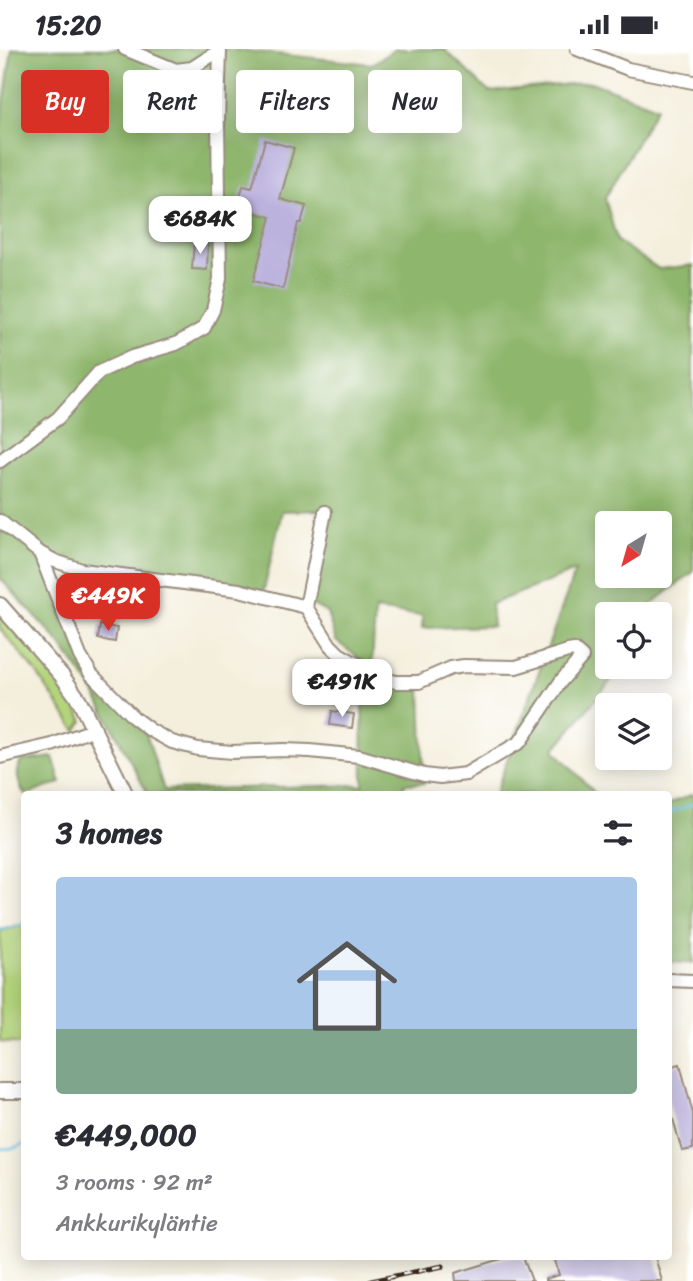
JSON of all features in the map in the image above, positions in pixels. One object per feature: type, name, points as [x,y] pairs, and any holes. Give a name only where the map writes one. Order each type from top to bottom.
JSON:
[{"type":"street","points":[[125,49],[176,70],[192,68],[220,49]]},
{"type":"street","points":[[0,461],[58,418],[99,372],[132,357],[176,344],[204,328],[213,310],[220,279],[220,49]]},
{"type":"street","points":[[578,49],[628,69],[693,82]]},
{"type":"street","points":[[306,607],[325,512]]},
{"type":"street","points":[[0,521],[40,553],[82,570],[239,590],[306,607],[330,645],[339,654],[380,678],[396,682],[419,682],[451,668],[464,666],[516,667],[574,650],[582,657],[561,681],[520,743],[466,774],[440,777],[424,775],[359,757],[310,751],[232,753],[198,749],[172,741],[150,730],[91,674],[80,656],[40,553]]},
{"type":"street","points":[[0,605],[62,676],[95,729],[124,791]]},
{"type":"street","points":[[0,757],[52,745],[95,729]]},
{"type":"street","points":[[672,980],[693,981]]},
{"type":"street","points":[[0,1091],[21,1091]]},
{"type":"green space","points":[[12,49],[228,49],[372,64],[395,49],[444,49],[489,92],[591,82],[657,107],[605,198],[617,241],[659,269],[693,265],[693,572],[654,602],[595,602],[595,679],[612,679],[601,693],[595,693],[595,700],[554,750],[593,791],[496,791],[575,571],[491,604],[493,626],[422,628],[423,616],[375,610],[372,668],[336,641],[327,613],[311,604],[330,510],[282,511],[263,594],[75,564],[47,552],[85,669],[145,730],[164,790],[363,785],[362,672],[421,687],[424,783],[404,784],[405,791],[146,791],[91,687],[58,641],[0,578],[0,128]]},
{"type":"green space","points":[[0,613],[46,664],[66,691],[83,721],[76,731],[34,669],[0,629]]},
{"type":"green space","points":[[53,757],[61,783],[38,791],[23,791],[18,778],[21,761]]},
{"type":"green space","points":[[693,794],[693,963],[672,962],[672,803]]},
{"type":"green space","points":[[21,926],[21,1044],[0,1042],[0,931]]},
{"type":"building","points":[[265,140],[294,148],[280,199],[306,206],[301,223],[298,223],[283,289],[253,281],[271,217],[237,208],[243,186],[252,188]]},
{"type":"building","points":[[194,241],[208,242],[207,270],[192,269]]},
{"type":"building","points":[[100,625],[117,628],[115,642],[98,639]]},
{"type":"building","points":[[332,711],[354,714],[352,728],[330,725]]},
{"type":"building","points":[[680,1064],[693,1114],[693,1149],[682,1151],[672,1115],[672,1066]]},
{"type":"building","points":[[498,1260],[524,1260],[532,1281],[456,1281],[455,1273]]},
{"type":"building","points":[[555,1260],[656,1260],[662,1281],[545,1281],[559,1275]]},
{"type":"waterway","points":[[672,812],[693,804]]},
{"type":"waterway","points":[[0,930],[21,925]]},
{"type":"waterway","points":[[0,1149],[21,1145]]},
{"type":"railway","points":[[371,1281],[443,1266]]}]
